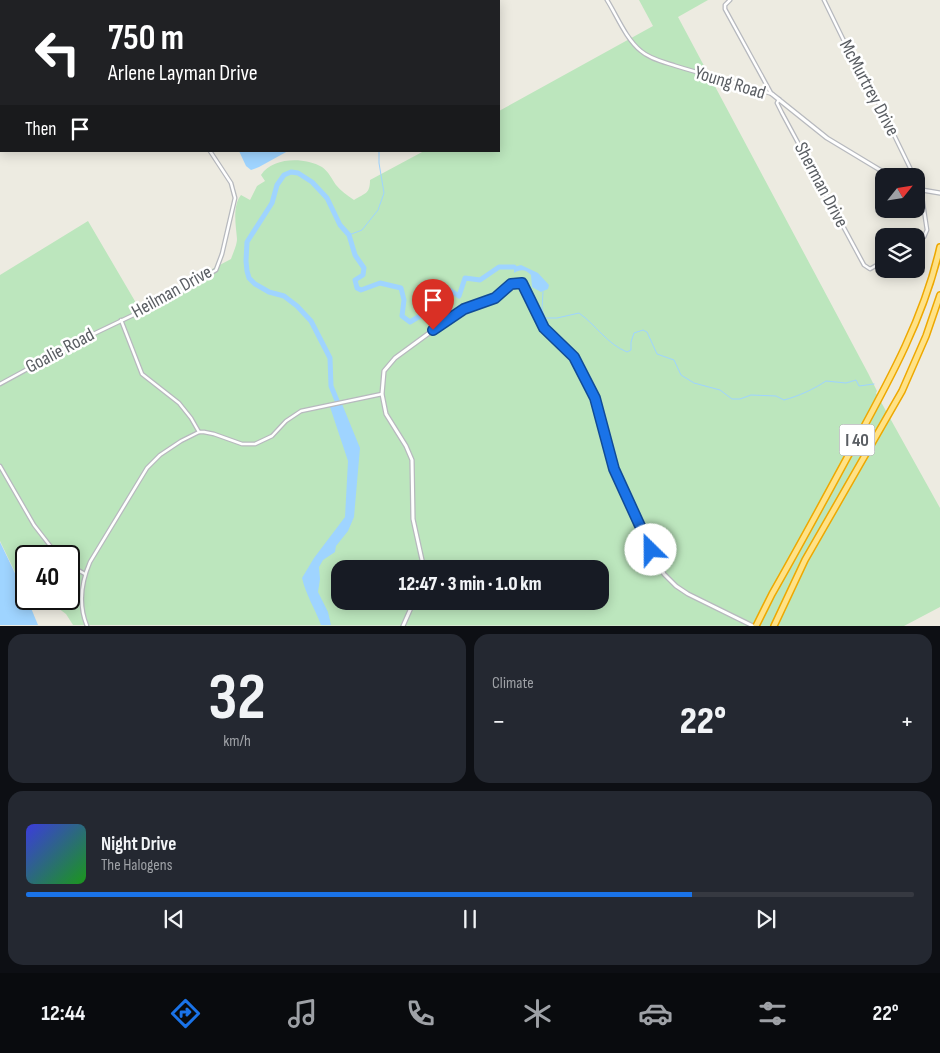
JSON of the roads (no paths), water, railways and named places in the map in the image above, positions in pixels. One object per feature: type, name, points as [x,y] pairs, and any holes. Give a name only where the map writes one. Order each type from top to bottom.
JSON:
[{"type":"highway","name":"I 40","points":[[755,626],[906,347],[928,288],[940,247]]},
{"type":"highway","name":"I 40","points":[[774,626],[805,560],[902,392],[926,336],[940,295]]},
{"type":"street","name":"Young Road","points":[[607,0],[637,47],[645,54],[656,60],[772,94],[827,138],[877,168]]},
{"type":"street","points":[[730,0],[725,5],[725,9],[772,94]]},
{"type":"street","name":"McMurtrey Drive","points":[[824,0],[842,39],[878,102],[910,168]]},
{"type":"street","name":"Sherman Drive","points":[[779,99],[777,103],[782,113],[864,265],[870,269],[875,266]]},
{"type":"street","name":"Heilman Drive","points":[[121,320],[176,295],[217,268],[235,198],[231,183],[211,152]]},
{"type":"street","points":[[925,191],[940,193]]},
{"type":"street","points":[[925,217],[927,230],[925,236]]},
{"type":"street","points":[[422,560],[413,519],[412,460],[404,442],[387,417],[382,394],[384,371],[395,358],[456,314],[495,298],[511,284],[522,283],[544,328],[574,357],[595,398],[614,469],[662,570],[672,583],[684,592],[755,626]]},
{"type":"street","points":[[121,320],[138,368],[142,374],[179,403],[199,432]]},
{"type":"street","name":"Goalie Road","points":[[0,384],[121,320]]},
{"type":"street","points":[[87,626],[81,602],[85,574],[90,562],[149,466],[171,447],[199,432],[214,434],[242,444],[255,444],[272,436],[296,414],[382,394]]},
{"type":"street","points":[[0,466],[34,525],[49,545]]},
{"type":"street","points":[[80,571],[85,574]]},
{"type":"street","points":[[403,626],[410,610]]},
{"type":"water","points":[[239,152],[286,152],[251,170],[246,166]]},
{"type":"water","points":[[521,265],[538,273],[549,285],[548,289],[541,292],[532,287],[531,275],[525,271],[521,270],[514,273],[514,267]]},
{"type":"water","points":[[342,404],[360,448],[354,517],[348,531],[336,546],[335,552],[323,560],[319,567],[318,592],[328,612],[331,625],[321,625],[302,578],[314,558],[345,517],[348,461],[330,407]]},
{"type":"water","points":[[0,542],[15,573],[15,610],[32,610],[38,625],[0,625]]},
{"type":"waterway","points":[[349,235],[362,230],[378,210],[384,193],[379,152]]},
{"type":"waterway","points":[[338,403],[331,386],[330,358],[311,321],[284,296],[269,292],[255,284],[249,278],[247,271],[247,242],[272,203],[277,185],[284,175],[291,172],[298,173],[312,182],[327,198],[340,225],[349,235],[355,255],[364,268],[363,275],[355,280],[357,288],[361,290],[380,283],[401,288],[404,300],[402,316],[410,322],[433,308],[440,294],[448,289],[459,296],[465,278],[480,280],[499,267],[514,267]]},
{"type":"waterway","points":[[543,292],[542,309],[545,318],[557,318],[579,313],[613,344],[627,352],[631,350],[634,333],[643,330],[647,332],[657,354],[674,360],[681,375],[694,383],[720,390],[732,399],[740,399],[751,395],[776,396],[784,400],[806,392],[826,381],[846,383],[856,380],[859,386],[874,384]]}]
